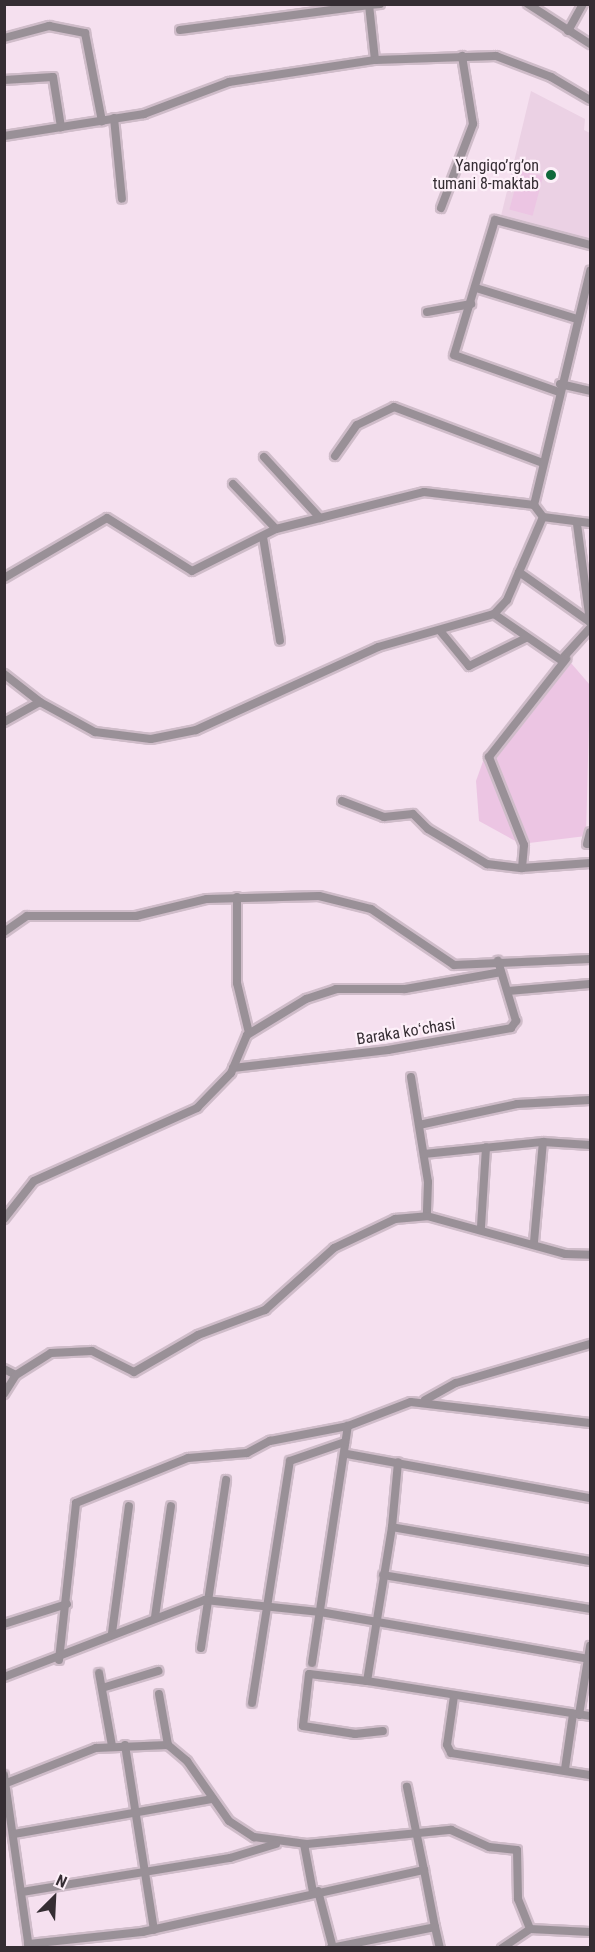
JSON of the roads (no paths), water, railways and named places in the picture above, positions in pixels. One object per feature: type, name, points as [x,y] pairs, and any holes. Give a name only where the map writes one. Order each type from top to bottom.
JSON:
[{"type":"street","points":[[180,30],[380,4]]},
{"type":"street","points":[[568,31],[583,4]]},
{"type":"street","points":[[369,5],[375,60]]},
{"type":"street","points":[[528,5],[591,44]]},
{"type":"street","points":[[4,38],[49,26],[86,33],[102,121]]},
{"type":"street","points":[[441,208],[473,124],[462,56]]},
{"type":"street","points":[[4,136],[159,110],[228,82],[375,60],[462,56],[502,57],[591,100]]},
{"type":"street","points":[[4,80],[53,77],[61,127]]},
{"type":"street","points":[[114,118],[122,199]]},
{"type":"street","points":[[591,245],[495,220],[454,357],[559,388],[591,391]]},
{"type":"street","points":[[534,505],[559,388],[591,271]]},
{"type":"street","points":[[476,288],[577,320]]},
{"type":"street","points":[[427,312],[471,304]]},
{"type":"street","points":[[335,456],[357,425],[394,407],[543,462]]},
{"type":"street","points":[[264,457],[320,518]]},
{"type":"street","points":[[233,484],[276,529]]},
{"type":"street","points":[[4,578],[101,519],[112,519],[192,571],[276,529],[424,492],[534,505],[543,517],[577,524],[591,523]]},
{"type":"street","points":[[4,674],[40,702],[111,736],[176,735],[378,647],[441,632],[494,614],[507,600],[543,517]]},
{"type":"street","points":[[577,524],[588,581],[590,622]]},
{"type":"street","points":[[263,537],[280,641]]},
{"type":"street","points":[[519,572],[590,622]]},
{"type":"street","points":[[494,614],[526,638],[566,659]]},
{"type":"street","points":[[522,868],[524,845],[489,757],[591,628]]},
{"type":"street","points":[[441,632],[469,666],[526,638]]},
{"type":"street","points":[[4,722],[40,702]]},
{"type":"street","points":[[342,801],[384,818],[413,814],[480,862],[522,868],[591,862]]},
{"type":"street","points":[[587,844],[591,832]]},
{"type":"street","points":[[237,897],[237,983],[249,1033]]},
{"type":"street","points":[[4,932],[27,916],[136,916],[237,897],[351,900],[443,962],[591,959]]},
{"type":"street","name":"Baraka koʻchasi","points":[[233,1068],[388,1050],[511,1028],[516,1023],[498,961]]},
{"type":"street","points":[[4,1219],[34,1181],[187,1113],[233,1068],[249,1033],[322,992],[405,989],[501,972]]},
{"type":"street","points":[[508,991],[591,984]]},
{"type":"street","points":[[411,1077],[424,1154],[427,1216]]},
{"type":"street","points":[[418,1125],[492,1107],[591,1100]]},
{"type":"street","points":[[424,1154],[543,1142],[591,1145]]},
{"type":"street","points":[[534,1242],[543,1142]]},
{"type":"street","points":[[481,1227],[486,1147]]},
{"type":"street","points":[[4,1394],[16,1375],[51,1353],[92,1351],[134,1372],[198,1335],[266,1310],[340,1245],[395,1219],[427,1216],[481,1227],[534,1242],[565,1254],[591,1255]]},
{"type":"street","points":[[58,1660],[67,1604],[76,1503],[188,1458],[247,1453],[270,1441],[348,1426],[425,1400],[456,1383],[591,1344]]},
{"type":"street","points":[[4,1369],[16,1375]]},
{"type":"street","points":[[425,1400],[591,1424]]},
{"type":"street","points":[[312,1663],[347,1454],[345,1442],[348,1426]]},
{"type":"street","points":[[252,1703],[264,1606],[290,1461],[345,1442]]},
{"type":"street","points":[[347,1454],[591,1498]]},
{"type":"street","points":[[367,1681],[392,1527],[398,1462]]},
{"type":"street","points":[[201,1648],[205,1600],[226,1480]]},
{"type":"street","points":[[112,1633],[129,1506]]},
{"type":"street","points":[[155,1617],[171,1506]]},
{"type":"street","points":[[392,1527],[591,1561]]},
{"type":"street","points":[[383,1575],[591,1609]]},
{"type":"street","points":[[4,1677],[58,1660],[112,1633],[205,1600],[320,1612],[589,1659]]},
{"type":"street","points":[[4,1624],[67,1604]]},
{"type":"street","points":[[565,1769],[591,1646]]},
{"type":"street","points":[[102,1688],[158,1671]]},
{"type":"street","points":[[99,1673],[112,1746]]},
{"type":"street","points":[[383,1731],[355,1734],[303,1726],[309,1674],[591,1716]]},
{"type":"street","points":[[159,1694],[168,1745]]},
{"type":"street","points":[[454,1696],[449,1752],[591,1775]]},
{"type":"street","points":[[125,1744],[138,1813],[154,1930]]},
{"type":"street","points":[[424,1870],[315,1891],[154,1930],[28,1946],[5,1780],[112,1746],[168,1745],[187,1761],[213,1799],[242,1832],[281,1843],[304,1844],[452,1830],[489,1847],[517,1850],[518,1899],[530,1929]]},
{"type":"street","points":[[407,1787],[415,1835],[440,1947]]},
{"type":"street","points":[[14,1834],[213,1799]]},
{"type":"street","points":[[22,1892],[145,1870],[230,1858],[281,1843]]},
{"type":"street","points":[[304,1844],[332,1947],[435,1927]]},
{"type":"street","points":[[502,1947],[530,1929],[591,1932]]},
{"type":"place","name":"Yangiqo’rg’on tumani 8-maktab","points":[[551,175]]}]
